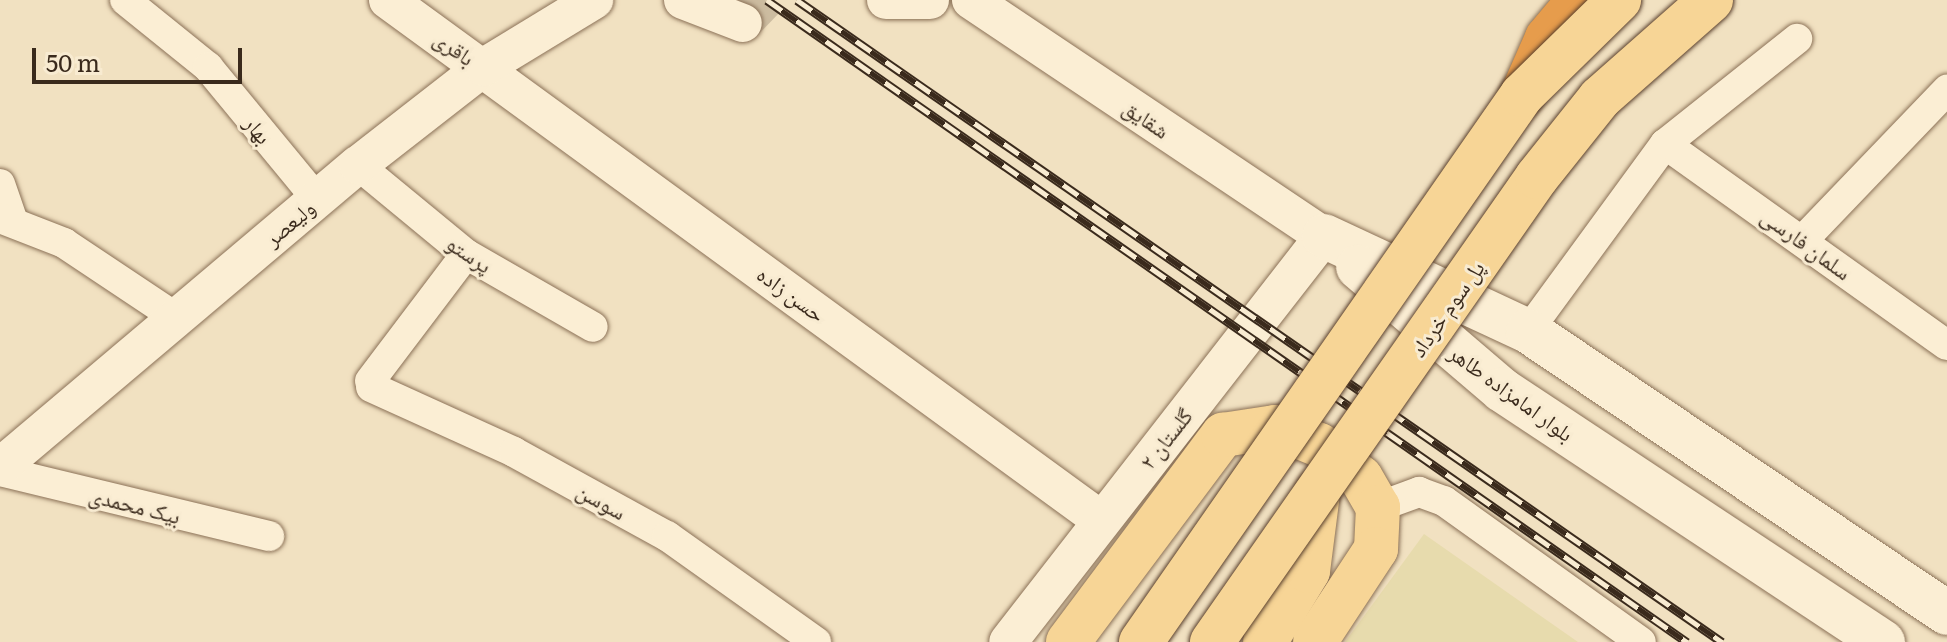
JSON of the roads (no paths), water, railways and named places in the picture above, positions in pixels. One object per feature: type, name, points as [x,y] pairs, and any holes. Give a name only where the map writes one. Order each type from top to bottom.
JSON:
[{"type":"highway","points":[[1522,95],[1547,38],[1579,0]]},
{"type":"main road","points":[[1141,642],[1522,95],[1619,0]]},
{"type":"main road","name":"پل سوم خرداد","points":[[1212,642],[1537,177],[1600,98],[1711,0]]},
{"type":"main road","points":[[1324,236],[1528,331],[1947,613]]},
{"type":"main road","name":"بلوار امامزاده طاهر","points":[[1324,236],[1502,390],[1883,642]]},
{"type":"main road","points":[[1635,477],[1621,455],[1623,436],[1646,425],[1682,433]]},
{"type":"main road","points":[[1068,642],[1223,435],[1275,427],[1319,445],[1361,478],[1378,507],[1376,549],[1315,642]]},
{"type":"main road","points":[[1265,642],[1308,571],[1318,493]]},
{"type":"street","name":"بهار","points":[[125,0],[208,67],[317,199]]},
{"type":"street","name":"باقری","points":[[388,0],[484,67]]},
{"type":"street","name":"ولیعصر","points":[[0,469],[175,317],[358,165],[484,67],[594,0]]},
{"type":"street","points":[[683,0],[743,23]]},
{"type":"street","points":[[886,0],[930,0]]},
{"type":"street","name":"شقایق","points":[[971,0],[1324,236]]},
{"type":"street","points":[[1528,331],[1665,144],[1797,39]]},
{"type":"street","name":"حسن زاده","points":[[484,67],[1101,520]]},
{"type":"street","points":[[1804,239],[1947,90]]},
{"type":"street","name":"سلمان فارسی","points":[[1665,144],[1804,239],[1947,345]]},
{"type":"street","name":"پرستو","points":[[358,165],[466,254],[593,327]]},
{"type":"street","points":[[0,184],[6,218],[108,270],[175,317]]},
{"type":"street","name":"گلستان ۲","points":[[1008,642],[1324,236]]},
{"type":"street","name":"سوسن","points":[[466,254],[371,384],[514,452],[667,536],[816,642]]},
{"type":"street","name":"بیک محمدی","points":[[0,469],[269,536]]},
{"type":"street","points":[[1378,507],[1419,492],[1444,501],[1641,642]]},
{"type":"tunnel","points":[[743,23],[765,0]]},
{"type":"railway","points":[[767,0],[1687,642]]},
{"type":"railway","points":[[797,0],[1722,642]]}]
